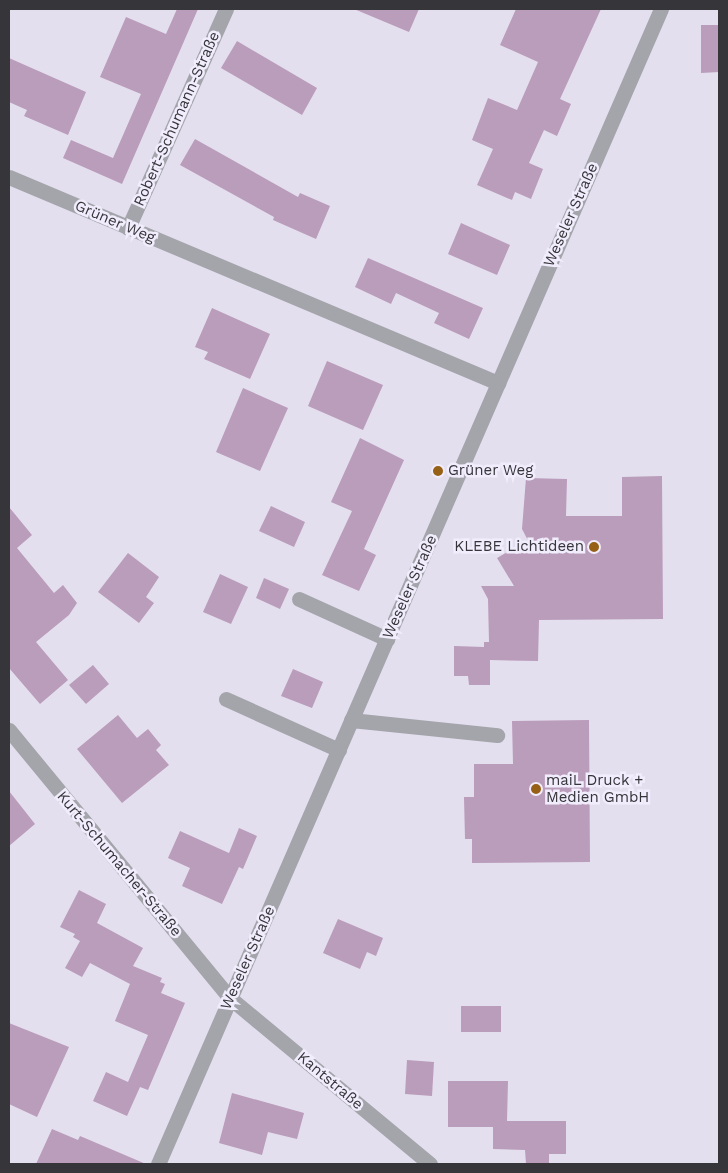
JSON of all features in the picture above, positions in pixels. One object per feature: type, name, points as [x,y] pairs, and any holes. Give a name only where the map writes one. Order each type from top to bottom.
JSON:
[{"type":"street","name":"Robert-Schumann-Straße","points":[[128,228],[226,9]]},
{"type":"street","name":"Weseler Straße","points":[[158,1164],[661,9]]},
{"type":"street","name":"Grüner Weg","points":[[9,177],[498,383]]},
{"type":"street","points":[[299,599],[387,639]]},
{"type":"street","points":[[226,699],[338,750]]},
{"type":"street","points":[[351,720],[497,735]]},
{"type":"street","name":"Kurt-Schumacher-Straße","points":[[9,730],[230,998]]},
{"type":"street","name":"Kantstraße","points":[[230,998],[430,1164]]},
{"type":"building","points":[[177,9],[198,9],[122,184],[63,158],[71,140],[113,158],[141,94],[100,77],[126,17],[166,34]]},
{"type":"building","points":[[354,9],[419,9],[409,32]]},
{"type":"building","points":[[516,9],[601,9],[560,99],[571,104],[557,136],[544,130],[529,163],[543,169],[531,199],[515,192],[512,200],[477,185],[493,149],[472,140],[488,98],[517,110],[538,62],[500,45]]},
{"type":"building","points":[[701,25],[719,25],[719,72],[701,73]]},
{"type":"building","points":[[237,41],[317,88],[302,115],[221,68]]},
{"type":"building","points":[[9,58],[86,92],[68,135],[24,116],[27,110],[9,102]]},
{"type":"building","points":[[195,139],[298,197],[300,193],[330,206],[316,239],[273,220],[274,217],[180,165]]},
{"type":"building","points":[[461,223],[510,245],[497,275],[448,254]]},
{"type":"building","points":[[368,258],[483,308],[469,339],[434,323],[439,313],[396,293],[391,304],[355,287]]},
{"type":"building","points":[[212,308],[270,334],[250,379],[204,359],[208,352],[195,347]]},
{"type":"building","points":[[327,361],[383,385],[363,430],[308,406]]},
{"type":"building","points":[[243,388],[288,408],[260,471],[216,452]]},
{"type":"building","points":[[360,438],[404,460],[364,549],[376,555],[359,591],[322,575],[352,511],[331,502]]},
{"type":"building","name":"KLEBE Lichtideen","points":[[662,476],[663,619],[539,620],[538,661],[490,660],[490,685],[469,685],[468,676],[454,676],[454,646],[484,647],[484,642],[489,642],[488,599],[481,586],[514,586],[497,558],[511,550],[533,550],[522,529],[526,478],[567,479],[566,516],[622,516],[622,477]]},
{"type":"building","points":[[271,506],[305,522],[294,547],[259,531]]},
{"type":"building","points":[[9,507],[32,535],[17,548],[54,593],[63,585],[77,603],[69,615],[36,642],[68,680],[40,704],[9,668]]},
{"type":"building","points":[[128,553],[159,577],[146,597],[154,603],[139,623],[98,592]]},
{"type":"building","points":[[220,574],[248,587],[231,624],[203,612]]},
{"type":"building","points":[[264,578],[289,589],[280,609],[256,598]]},
{"type":"building","points":[[93,665],[109,684],[86,704],[69,685]]},
{"type":"building","points":[[293,669],[323,682],[312,708],[281,696]]},
{"type":"building","points":[[118,715],[137,738],[148,729],[161,745],[156,750],[169,765],[122,803],[77,749]]},
{"type":"building","name":"maiL Druck + Medien GmbH","points":[[589,720],[590,862],[472,863],[472,839],[465,839],[464,797],[474,797],[474,764],[513,764],[512,721]]},
{"type":"building","points":[[9,791],[35,824],[9,846]]},
{"type":"building","points":[[239,828],[257,836],[243,869],[239,867],[222,904],[182,886],[190,868],[168,858],[180,831],[229,853]]},
{"type":"building","points":[[79,890],[106,904],[97,923],[143,948],[133,966],[162,978],[160,982],[165,984],[161,993],[185,1003],[148,1090],[140,1087],[127,1116],[93,1101],[106,1072],[128,1082],[148,1035],[115,1021],[130,984],[90,963],[82,977],[65,968],[80,941],[73,937],[75,934],[60,927]]},
{"type":"building","points":[[338,919],[383,938],[376,956],[367,952],[360,969],[323,953]]},
{"type":"building","points":[[461,1006],[501,1006],[501,1032],[461,1032]]},
{"type":"building","points":[[9,1023],[69,1047],[37,1117],[9,1104]]},
{"type":"building","points":[[407,1060],[434,1062],[432,1096],[405,1094]]},
{"type":"building","points":[[448,1081],[508,1081],[507,1121],[566,1121],[566,1154],[549,1154],[549,1164],[526,1164],[525,1150],[493,1149],[493,1127],[448,1127]]},
{"type":"building","points":[[232,1093],[304,1113],[297,1139],[268,1132],[262,1155],[219,1143]]},
{"type":"building","points":[[52,1129],[78,1140],[80,1136],[146,1164],[36,1164]]},
{"type":"place","name":"Grüner Weg","points":[[438,471]]},
{"type":"place","name":"KLEBE Lichtideen","points":[[594,547]]},
{"type":"place","name":"maiL Druck + Medien GmbH","points":[[536,789]]}]
